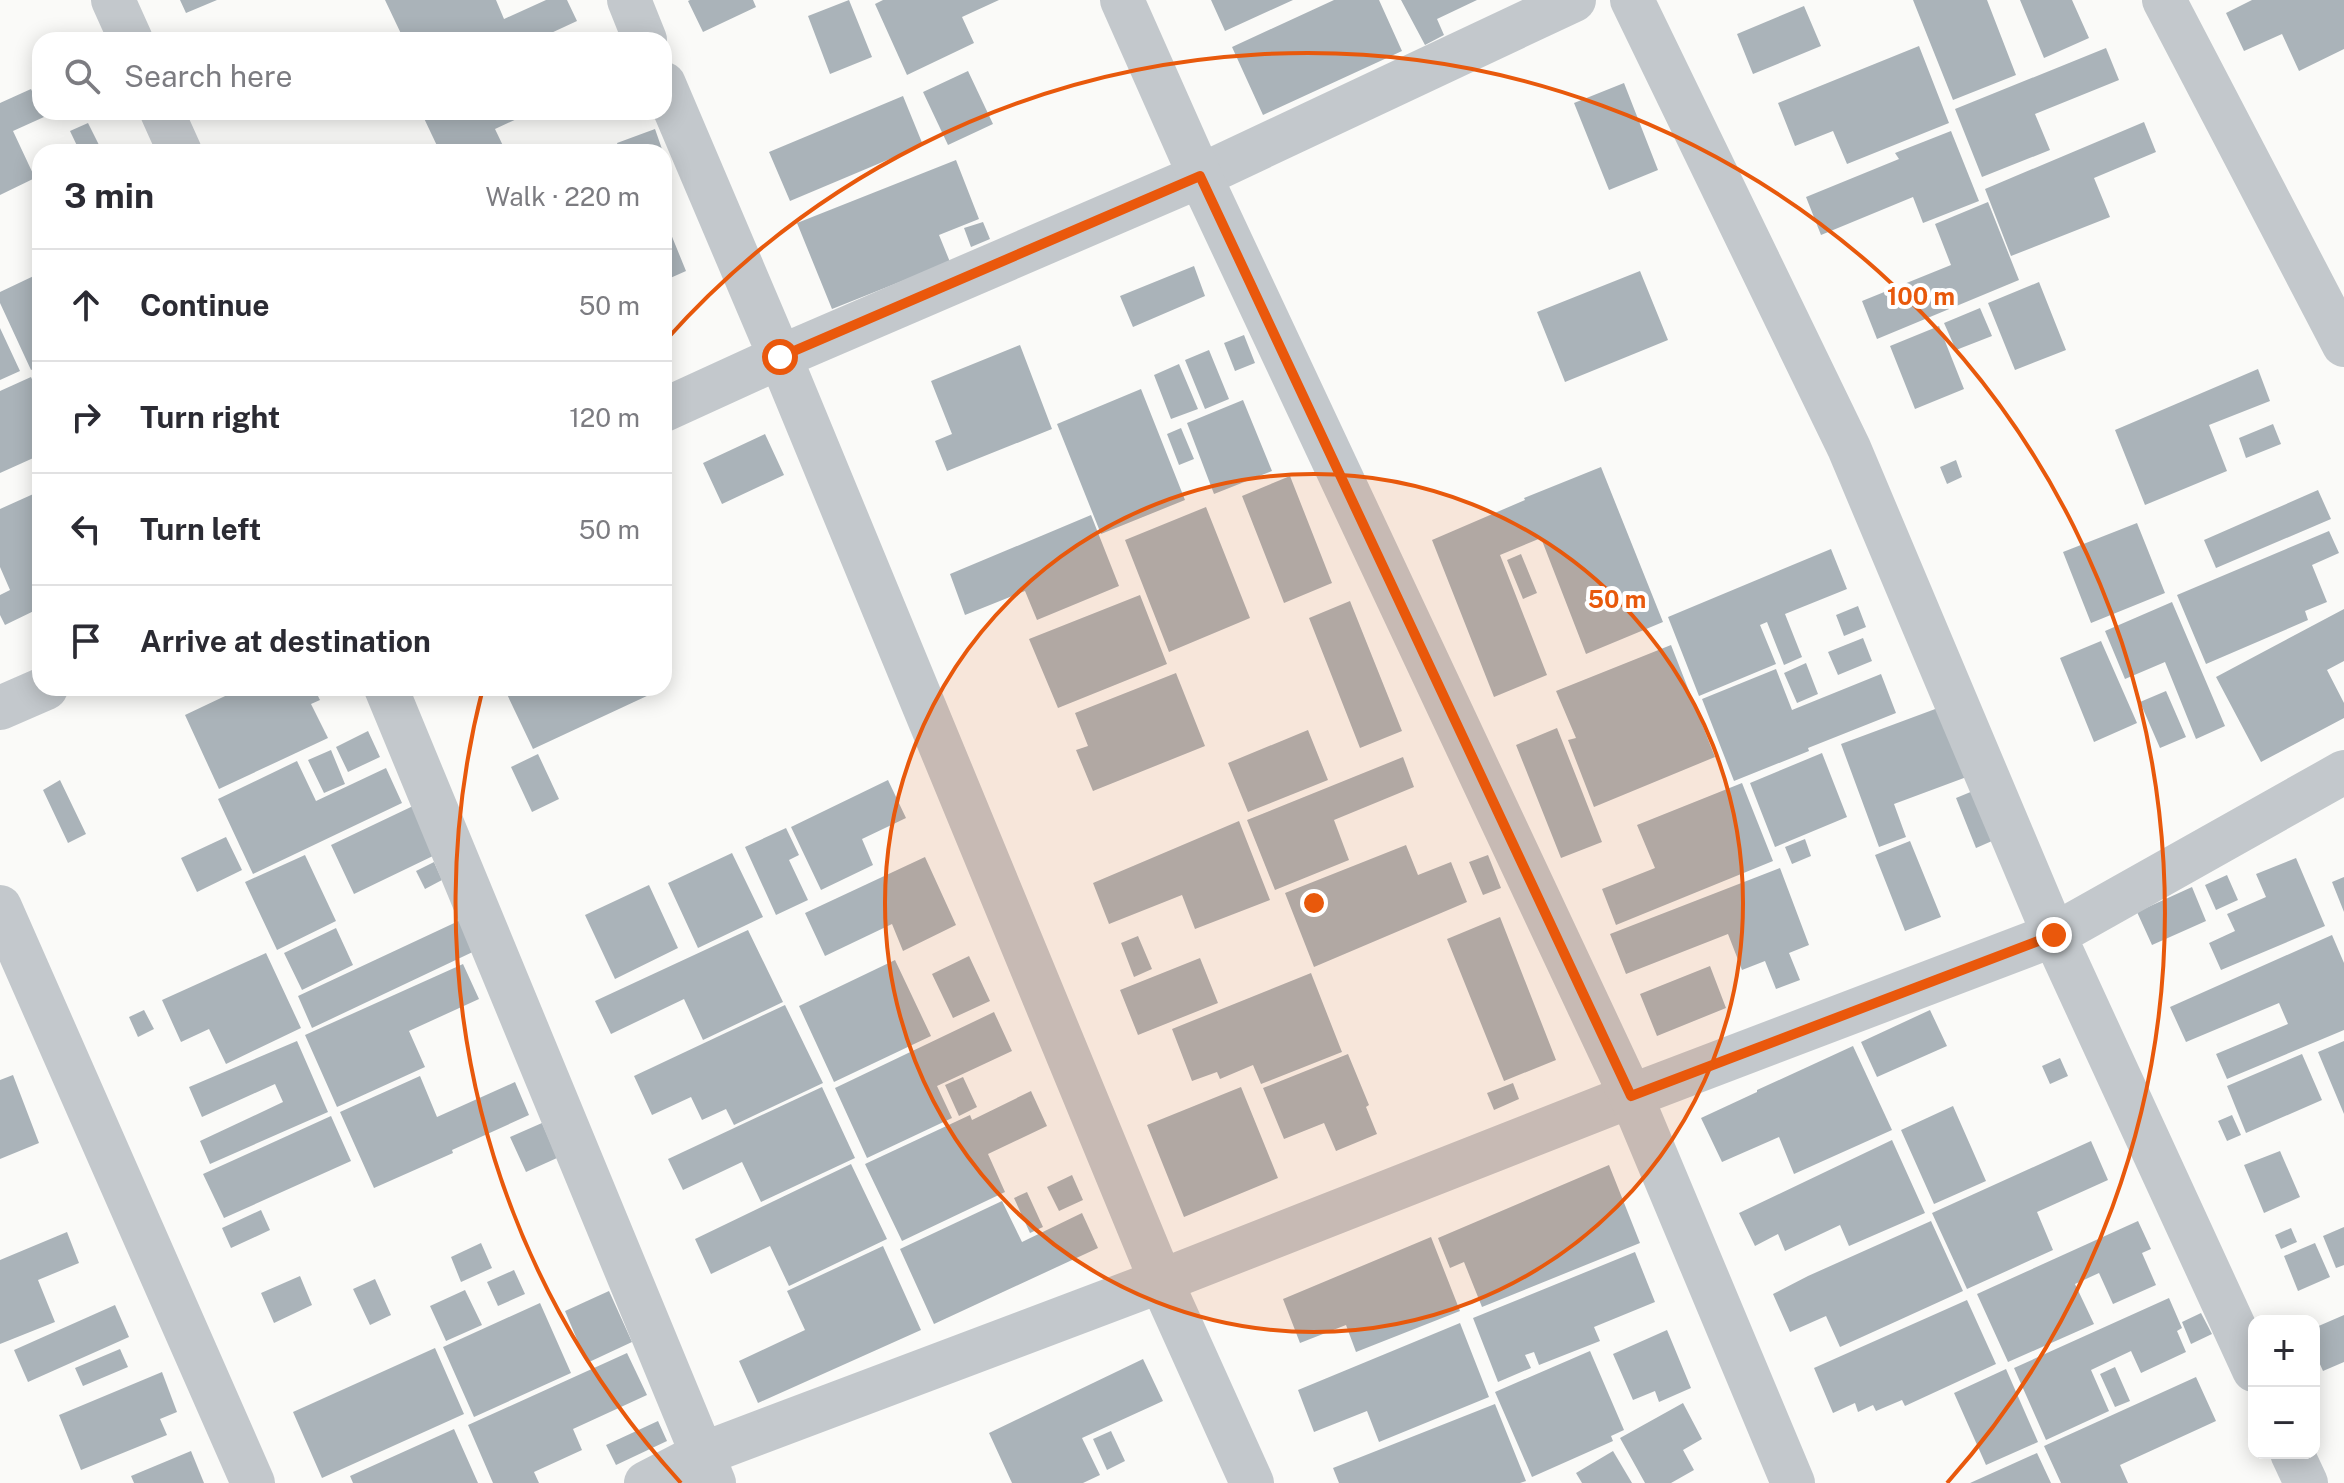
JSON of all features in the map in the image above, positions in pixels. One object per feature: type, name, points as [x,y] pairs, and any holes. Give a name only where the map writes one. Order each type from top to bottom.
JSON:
[{"type":"street","points":[[113,0],[127,32]]},
{"type":"street","points":[[629,0],[642,32]]},
{"type":"street","points":[[1122,0],[1200,176],[1631,1096],[1793,1483]]},
{"type":"street","points":[[672,406],[1200,176],[1574,0]]},
{"type":"street","points":[[1632,0],[1849,448],[2054,935],[2248,1357]]},
{"type":"street","points":[[2164,0],[2344,345]]},
{"type":"street","points":[[672,103],[1161,1281],[1252,1483]]},
{"type":"street","points":[[166,120],[176,144]]},
{"type":"street","points":[[0,708],[32,694]]},
{"type":"street","points":[[389,696],[707,1469]]},
{"type":"street","points":[[646,1483],[707,1469],[1161,1281],[1631,1096],[2054,935],[2344,772]]},
{"type":"street","points":[[0,907],[253,1483]]},
{"type":"street","points":[[2295,1459],[2306,1483]]},
{"type":"building","points":[[180,0],[217,0],[186,13]]},
{"type":"building","points":[[385,0],[496,0],[504,19],[546,0],[567,0],[577,21],[553,32],[400,32]]},
{"type":"building","points":[[690,0],[753,0],[756,7],[703,32]]},
{"type":"building","points":[[849,0],[872,57],[830,74],[808,16]]},
{"type":"building","points":[[883,0],[999,0],[962,17],[974,43],[907,75],[875,4]]},
{"type":"building","points":[[1211,0],[1293,0],[1225,31]]},
{"type":"building","points":[[1334,0],[1379,0],[1402,51],[1263,115],[1232,47]]},
{"type":"building","points":[[1401,0],[1477,0],[1437,19],[1444,35],[1425,45]]},
{"type":"building","points":[[1913,0],[1987,0],[2016,75],[1953,100]]},
{"type":"building","points":[[2020,0],[2072,0],[2089,38],[2044,58]]},
{"type":"building","points":[[2252,0],[2344,0],[2344,49],[2299,71],[2282,34],[2244,51],[2226,13]]},
{"type":"building","points":[[1804,6],[1821,46],[1753,74],[1737,34]]},
{"type":"building","points":[[1919,46],[1949,123],[1847,164],[1833,131],[1795,146],[1778,103]]},
{"type":"building","points":[[2106,48],[2119,80],[2035,114],[2050,150],[1982,177],[1955,109]]},
{"type":"building","points":[[968,71],[993,124],[948,145],[923,92]]},
{"type":"building","points":[[1624,83],[1658,170],[1609,190],[1574,103]]},
{"type":"building","points":[[31,89],[32,120],[37,120],[13,131],[32,172],[32,179],[0,195],[0,103]]},
{"type":"building","points":[[903,96],[923,145],[790,201],[769,152]]},
{"type":"building","points":[[425,120],[515,120],[495,129],[502,144],[436,144]]},
{"type":"building","points":[[2144,122],[2156,152],[2094,178],[2110,217],[2011,256],[1985,189]]},
{"type":"building","points":[[88,123],[98,144],[76,144],[70,131]]},
{"type":"building","points":[[655,129],[660,144],[617,144]]},
{"type":"building","points":[[1951,131],[1979,201],[1923,223],[1913,197],[1821,235],[1806,197],[1899,159],[1895,153]]},
{"type":"building","points":[[956,160],[979,219],[939,235],[950,262],[832,309],[797,223]]},
{"type":"building","points":[[1988,202],[2019,280],[1877,339],[1862,301],[1951,265],[1935,224]]},
{"type":"building","points":[[983,222],[990,239],[971,247],[964,228]]},
{"type":"building","points":[[672,237],[686,271],[672,277]]},
{"type":"building","points":[[1194,266],[1205,296],[1133,327],[1120,296]]},
{"type":"building","points":[[1640,271],[1668,340],[1565,382],[1537,312]]},
{"type":"building","points":[[32,277],[31,370],[0,303],[0,292]]},
{"type":"building","points":[[2039,282],[2066,350],[2015,370],[1988,303]]},
{"type":"building","points":[[1980,308],[1992,336],[1956,350],[1944,323]]},
{"type":"building","points":[[1939,326],[1964,389],[1915,409],[1890,346]]},
{"type":"building","points":[[0,328],[20,371],[0,380]]},
{"type":"building","points":[[1244,335],[1255,363],[1235,371],[1224,343]]},
{"type":"building","points":[[1020,345],[1052,429],[947,471],[935,441],[952,434],[931,381]]},
{"type":"building","points":[[1209,350],[1229,399],[1205,409],[1185,360]]},
{"type":"building","points":[[1179,364],[1198,409],[1171,419],[1154,375]]},
{"type":"building","points":[[2258,369],[2270,401],[2209,425],[2227,471],[2145,505],[2115,430]]},
{"type":"building","points":[[31,377],[32,379],[32,459],[0,473],[0,391]]},
{"type":"building","points":[[1141,389],[1185,500],[1101,534],[1057,424]]},
{"type":"building","points":[[1243,400],[1272,471],[1214,494],[1187,423]]},
{"type":"building","points":[[2273,424],[2281,444],[2246,458],[2239,438]]},
{"type":"building","points":[[1181,428],[1194,459],[1179,465],[1167,434]]},
{"type":"building","points":[[765,434],[784,475],[722,504],[703,463]]},
{"type":"building","points":[[1956,460],[1962,477],[1947,484],[1940,467]]},
{"type":"building","points":[[1601,467],[1663,622],[1586,654],[1541,538],[1500,555],[1547,675],[1494,697],[1432,540]]},
{"type":"building","points":[[1290,476],[1332,583],[1284,603],[1242,496]]},
{"type":"building","points":[[2318,490],[2331,519],[2216,568],[2204,540]]},
{"type":"building","points":[[32,495],[32,612],[5,625],[0,615],[0,595],[10,590],[0,567],[0,509]]},
{"type":"building","points":[[1206,507],[1250,618],[1169,652],[1125,540]]},
{"type":"building","points":[[1091,515],[1119,586],[1037,620],[1025,591],[965,615],[950,574]]},
{"type":"building","points":[[2137,523],[2165,593],[2091,623],[2063,552]]},
{"type":"building","points":[[2329,531],[2339,553],[2312,565],[2327,602],[2305,611],[2308,620],[2206,664],[2177,595]]},
{"type":"building","points":[[1831,549],[1847,589],[1785,614],[1802,657],[1784,665],[1767,622],[1760,625],[1776,664],[1699,696],[1668,617]]},
{"type":"building","points":[[1521,554],[1537,593],[1523,599],[1507,560]]},
{"type":"building","points":[[1140,595],[1167,664],[1058,708],[1029,639]]},
{"type":"building","points":[[1350,601],[1402,731],[1360,748],[1309,618]]},
{"type":"building","points":[[2172,602],[2225,726],[2196,739],[2165,662],[2125,679],[2105,631]]},
{"type":"building","points":[[1858,606],[1866,627],[1844,636],[1836,615]]},
{"type":"building","points":[[2344,609],[2344,661],[2327,670],[2344,703],[2344,718],[2261,762],[2216,677]]},
{"type":"building","points":[[1863,638],[1872,661],[1838,675],[1828,652]]},
{"type":"building","points":[[2101,641],[2137,723],[2094,742],[2060,658]]},
{"type":"building","points":[[1671,645],[1715,757],[1594,807],[1568,740],[1576,738],[1556,691]]},
{"type":"building","points":[[1806,663],[1818,694],[1797,703],[1784,673]]},
{"type":"building","points":[[1776,669],[1792,710],[1881,674],[1896,713],[1734,781],[1702,699]]},
{"type":"building","points":[[1176,673],[1205,746],[1093,791],[1076,750],[1088,746],[1075,713]]},
{"type":"building","points":[[2166,691],[2186,737],[2160,748],[2140,702]]},
{"type":"building","points":[[225,696],[318,696],[320,700],[311,704],[328,738],[219,789],[185,715]]},
{"type":"building","points":[[508,696],[647,696],[533,749]]},
{"type":"building","points":[[1946,705],[1972,775],[1894,804],[1906,837],[1879,847],[1841,744]]},
{"type":"building","points":[[1557,728],[1602,842],[1561,858],[1516,745]]},
{"type":"building","points":[[1308,730],[1328,780],[1248,812],[1228,763]]},
{"type":"building","points":[[368,731],[380,757],[348,772],[336,747]]},
{"type":"building","points":[[331,750],[345,784],[324,793],[308,760]]},
{"type":"building","points":[[1822,753],[1847,817],[1775,847],[1750,783]]},
{"type":"building","points":[[538,754],[559,799],[532,812],[511,767]]},
{"type":"building","points":[[1403,757],[1414,787],[1334,820],[1349,860],[1275,890],[1247,820]]},
{"type":"building","points":[[297,761],[316,801],[386,768],[402,803],[253,874],[218,799]]},
{"type":"building","points":[[60,780],[86,834],[68,843],[43,790]]},
{"type":"building","points":[[888,780],[906,818],[862,839],[873,865],[821,890],[791,827]]},
{"type":"building","points":[[1742,783],[1773,861],[1616,925],[1602,889],[1655,868],[1637,825]]},
{"type":"building","points":[[1973,791],[1992,841],[1976,848],[1956,798]]},
{"type":"building","points":[[413,806],[435,855],[354,894],[331,845]]},
{"type":"building","points":[[1239,821],[1270,900],[1195,929],[1182,895],[1109,924],[1093,883]]},
{"type":"building","points":[[786,828],[799,855],[789,860],[808,900],[776,915],[745,847]]},
{"type":"building","points":[[226,837],[242,870],[197,892],[181,858]]},
{"type":"building","points":[[1805,839],[1811,856],[1792,864],[1785,847]]},
{"type":"building","points":[[1910,841],[1941,917],[1905,931],[1875,855]]},
{"type":"building","points":[[1406,845],[1418,875],[1451,862],[1467,902],[1314,967],[1285,893]]},
{"type":"building","points":[[732,853],[763,917],[698,948],[668,883]]},
{"type":"building","points":[[305,855],[336,921],[277,950],[245,882]]},
{"type":"building","points":[[1488,855],[1501,888],[1483,895],[1469,862]]},
{"type":"building","points":[[925,857],[956,925],[903,951],[892,924],[825,956],[805,913]]},
{"type":"building","points":[[2296,858],[2325,926],[2221,970],[2209,943],[2235,931],[2227,914],[2266,897],[2256,874]]},
{"type":"building","points":[[434,862],[442,880],[425,889],[416,871]]},
{"type":"building","points":[[1780,868],[1809,945],[1789,953],[1800,980],[1776,989],[1765,961],[1742,970],[1728,934],[1626,974],[1610,934]]},
{"type":"building","points":[[2227,875],[2238,900],[2216,910],[2205,885]]},
{"type":"building","points":[[2344,877],[2344,912],[2332,882]]},
{"type":"building","points":[[649,885],[678,948],[615,979],[585,915]]},
{"type":"building","points":[[2192,887],[2206,921],[2152,945],[2137,912]]},
{"type":"building","points":[[1500,917],[1556,1060],[1504,1081],[1447,939]]},
{"type":"building","points":[[465,918],[479,949],[312,1028],[298,996]]},
{"type":"building","points":[[336,928],[353,965],[302,990],[284,953]]},
{"type":"building","points":[[748,930],[783,1002],[703,1040],[684,999],[611,1034],[595,1001]]},
{"type":"building","points":[[2332,935],[2344,963],[2344,1030],[2227,1079],[2216,1054],[2288,1024],[2279,1003],[2186,1042],[2170,1007]]},
{"type":"building","points":[[1138,936],[1152,969],[1134,977],[1121,943]]},
{"type":"building","points":[[266,953],[301,1028],[226,1064],[209,1029],[181,1042],[162,1000]]},
{"type":"building","points":[[969,956],[990,1001],[953,1018],[932,974]]},
{"type":"building","points":[[1200,958],[1218,1003],[1138,1035],[1120,990]]},
{"type":"building","points":[[895,960],[931,1036],[834,1082],[799,1006]]},
{"type":"building","points":[[463,964],[479,999],[409,1031],[425,1067],[337,1107],[305,1035]]},
{"type":"building","points":[[1710,966],[1726,1008],[1657,1036],[1640,994]]},
{"type":"building","points":[[1311,973],[1342,1052],[1261,1084],[1253,1065],[1220,1079],[1217,1072],[1192,1081],[1172,1029]]},
{"type":"building","points":[[785,1005],[823,1083],[734,1125],[726,1109],[702,1120],[691,1097],[652,1115],[634,1076]]},
{"type":"building","points":[[144,1010],[154,1029],[138,1037],[129,1017]]},
{"type":"building","points":[[1930,1010],[1947,1046],[1877,1077],[1861,1042]]},
{"type":"building","points":[[994,1012],[1012,1051],[937,1086],[952,1118],[867,1158],[835,1088]]},
{"type":"building","points":[[297,1041],[328,1112],[210,1164],[200,1141],[283,1102],[275,1084],[202,1117],[189,1087]]},
{"type":"building","points":[[2344,1041],[2344,1114],[2318,1052]]},
{"type":"building","points":[[1853,1046],[1892,1130],[1794,1174],[1779,1137],[1722,1162],[1701,1118]]},
{"type":"building","points":[[1348,1054],[1377,1134],[1336,1151],[1324,1123],[1284,1139],[1263,1088]]},
{"type":"building","points":[[2302,1054],[2322,1100],[2246,1133],[2227,1086]]},
{"type":"building","points":[[2060,1058],[2068,1076],[2050,1084],[2042,1066]]},
{"type":"building","points":[[13,1075],[39,1143],[0,1159],[0,1080]]},
{"type":"building","points":[[420,1076],[437,1117],[515,1082],[529,1115],[374,1188],[340,1112]]},
{"type":"building","points":[[963,1077],[977,1107],[959,1116],[945,1085]]},
{"type":"building","points":[[1513,1083],[1519,1099],[1494,1110],[1487,1093]]},
{"type":"building","points":[[822,1087],[855,1158],[761,1202],[742,1162],[683,1190],[668,1159]]},
{"type":"building","points":[[1241,1087],[1278,1178],[1184,1217],[1147,1125]]},
{"type":"building","points":[[1031,1091],[1047,1126],[988,1154],[1005,1192],[902,1241],[865,1164],[970,1115],[972,1120]]},
{"type":"building","points":[[1953,1106],[1986,1181],[1934,1204],[1901,1130]]},
{"type":"building","points":[[2232,1115],[2241,1135],[2227,1141],[2218,1121]]},
{"type":"building","points":[[331,1116],[351,1161],[224,1218],[203,1174]]},
{"type":"building","points":[[542,1123],[557,1158],[526,1172],[510,1137]]},
{"type":"building","points":[[1892,1140],[1925,1213],[1849,1246],[1840,1225],[1785,1251],[1778,1234],[1755,1246],[1739,1213]]},
{"type":"building","points":[[2091,1141],[2108,1180],[2037,1212],[2053,1250],[1967,1289],[1932,1213]]},
{"type":"building","points":[[2280,1151],[2300,1197],[2264,1213],[2244,1165]]},
{"type":"building","points":[[851,1164],[887,1239],[789,1286],[770,1246],[711,1274],[695,1239]]},
{"type":"building","points":[[1609,1165],[1640,1243],[1482,1307],[1464,1262],[1450,1268],[1438,1238]]},
{"type":"building","points":[[1072,1175],[1083,1200],[1059,1211],[1047,1187]]},
{"type":"building","points":[[1027,1192],[1043,1227],[1030,1233],[1014,1198]]},
{"type":"building","points":[[1002,1201],[1022,1242],[1082,1213],[1098,1248],[934,1324],[900,1249]]},
{"type":"building","points":[[261,1210],[270,1230],[231,1248],[222,1228]]},
{"type":"building","points":[[1931,1221],[1963,1291],[1840,1347],[1826,1316],[1790,1332],[1773,1294]]},
{"type":"building","points":[[2138,1221],[2151,1249],[2142,1253],[2156,1285],[2113,1304],[2099,1273],[2075,1284],[2094,1324],[2008,1362],[1977,1294]]},
{"type":"building","points":[[2344,1227],[2344,1265],[2336,1268],[2323,1236]]},
{"type":"building","points":[[2291,1228],[2297,1242],[2281,1249],[2275,1235]]},
{"type":"building","points":[[67,1232],[79,1263],[38,1280],[55,1322],[0,1344],[0,1260]]},
{"type":"building","points":[[1431,1237],[1460,1311],[1356,1352],[1346,1325],[1300,1343],[1283,1299]]},
{"type":"building","points":[[481,1243],[492,1268],[461,1282],[451,1257]]},
{"type":"building","points":[[2315,1243],[2330,1277],[2298,1291],[2284,1256]]},
{"type":"building","points":[[883,1246],[921,1330],[758,1403],[739,1361],[805,1330],[787,1291]]},
{"type":"building","points":[[1635,1252],[1655,1302],[1594,1327],[1600,1341],[1539,1365],[1534,1352],[1525,1355],[1531,1368],[1498,1382],[1473,1318]]},
{"type":"building","points":[[514,1270],[525,1294],[498,1306],[487,1282]]},
{"type":"building","points":[[300,1276],[312,1305],[274,1323],[261,1293]]},
{"type":"building","points":[[375,1279],[391,1315],[370,1325],[353,1289]]},
{"type":"building","points":[[465,1290],[482,1325],[446,1341],[430,1306]]},
{"type":"building","points":[[609,1291],[632,1342],[587,1363],[565,1311]]},
{"type":"building","points":[[2169,1298],[2182,1328],[2177,1331],[2186,1352],[2141,1373],[2131,1351],[2091,1370],[2109,1411],[2046,1440],[2014,1368]]},
{"type":"building","points":[[1967,1300],[1996,1364],[1905,1406],[1902,1400],[1876,1411],[1873,1405],[1858,1412],[1855,1403],[1833,1413],[1814,1368]]},
{"type":"building","points":[[540,1303],[571,1373],[474,1417],[443,1347]]},
{"type":"building","points":[[115,1305],[129,1337],[28,1382],[14,1350]]},
{"type":"building","points":[[2201,1313],[2212,1334],[2191,1344],[2182,1322]]},
{"type":"building","points":[[2344,1315],[2344,1362],[2323,1371],[2320,1364],[2320,1325]]},
{"type":"building","points":[[1460,1323],[1489,1397],[1379,1442],[1367,1411],[1314,1432],[1298,1390]]},
{"type":"building","points":[[1667,1330],[1691,1388],[1659,1402],[1655,1391],[1633,1400],[1613,1354]]},
{"type":"building","points":[[435,1348],[464,1414],[322,1478],[293,1412]]},
{"type":"building","points":[[120,1349],[128,1367],[83,1386],[75,1368]]},
{"type":"building","points":[[1590,1351],[1624,1430],[1611,1436],[1613,1441],[1532,1477],[1495,1392]]},
{"type":"building","points":[[627,1353],[647,1395],[573,1429],[582,1450],[534,1472],[539,1483],[493,1483],[468,1425]]},
{"type":"building","points":[[1143,1359],[1163,1401],[1082,1438],[1100,1475],[1083,1483],[1012,1483],[989,1433]]},
{"type":"building","points":[[2115,1367],[2130,1401],[2115,1407],[2100,1374]]},
{"type":"building","points":[[2006,1369],[2038,1442],[1986,1465],[1954,1393]]},
{"type":"building","points":[[162,1372],[177,1412],[160,1419],[167,1435],[81,1470],[59,1415]]},
{"type":"building","points":[[2196,1377],[2216,1421],[2120,1465],[2128,1483],[2061,1483],[2044,1446]]},
{"type":"building","points":[[1683,1403],[1702,1439],[1683,1450],[1694,1470],[1671,1483],[1645,1483],[1620,1438]]},
{"type":"building","points":[[1495,1404],[1526,1481],[1339,1483],[1333,1468]]},
{"type":"building","points":[[658,1421],[667,1441],[616,1465],[606,1445]]},
{"type":"building","points":[[454,1429],[478,1483],[353,1483],[350,1476]]},
{"type":"building","points":[[1111,1431],[1125,1461],[1107,1470],[1093,1439]]},
{"type":"building","points":[[191,1451],[204,1483],[134,1483],[131,1476]]},
{"type":"building","points":[[1613,1451],[1632,1483],[1582,1483],[1576,1473]]},
{"type":"building","points":[[2037,1453],[2051,1483],[1970,1483]]},
{"type":"route","points":[[780,357],[1200,176],[1631,1096],[2054,935]]}]
